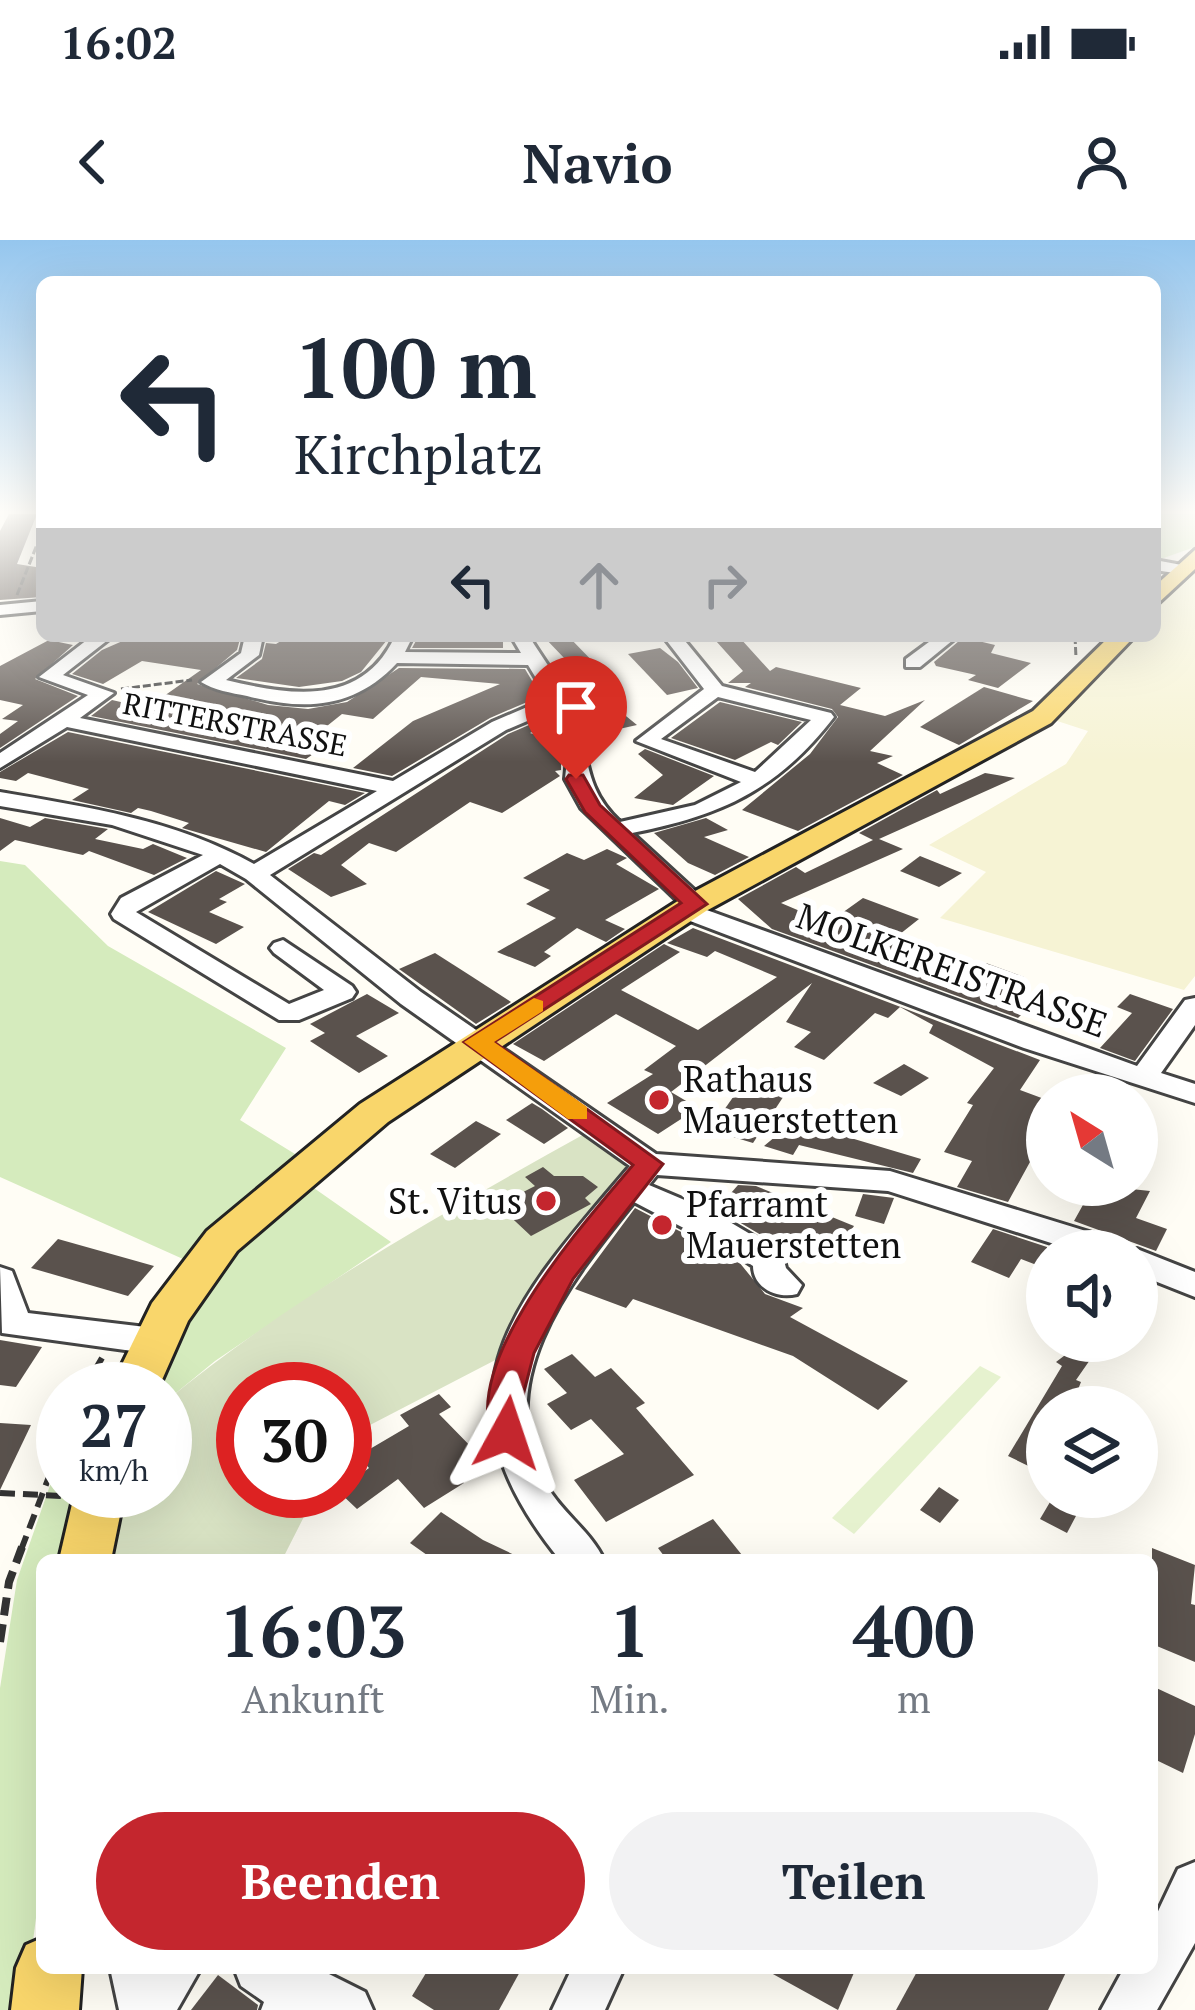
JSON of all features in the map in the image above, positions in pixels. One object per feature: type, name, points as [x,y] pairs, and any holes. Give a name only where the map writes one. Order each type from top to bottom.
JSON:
[{"type":"main road","points":[[137,1362],[140,1339],[222,1241],[374,1113],[476,1042],[691,908],[1042,717],[1117,642]]},
{"type":"main road","points":[[86,1554],[94,1518]]},
{"type":"main road","points":[[45,2010],[49,1974]]},
{"type":"street","points":[[6,609],[36,606]]},
{"type":"street","points":[[96,642],[50,677],[104,693]]},
{"type":"street","points":[[211,682],[250,655],[253,642]]},
{"type":"street","points":[[211,682],[334,701],[349,696],[393,657],[401,642]]},
{"type":"street","points":[[523,642],[559,700],[578,749],[576,779],[592,808],[618,829],[691,908]]},
{"type":"street","points":[[618,829],[706,810],[754,779],[824,717],[715,690],[677,642]]},
{"type":"street","points":[[914,663],[941,642]]},
{"type":"street","points":[[393,657],[530,659]]},
{"type":"street","points":[[715,690],[646,741],[754,779]]},
{"type":"street","points":[[0,762],[104,693]]},
{"type":"street","points":[[254,874],[499,726],[559,700]]},
{"type":"street","name":"RITTERSTRASSE","points":[[63,720],[396,788]]},
{"type":"street","points":[[0,799],[116,820],[220,855],[254,874],[476,1042],[675,1204],[770,1261],[769,1274],[785,1285]]},
{"type":"street","points":[[220,855],[130,903],[123,914],[142,931],[200,958],[263,1005],[289,1014],[343,992],[284,948]]},
{"type":"street","name":"MOLKEREISTRASSE","points":[[691,908],[1136,1074]]},
{"type":"street","points":[[1146,1074],[1195,1006]]},
{"type":"street","name":"MOLKEREISTRASSE","points":[[1158,1082],[1195,1094]]},
{"type":"street","points":[[639,1176],[890,1181],[1046,1230]]},
{"type":"street","points":[[578,1554],[541,1517],[512,1459],[503,1407],[518,1353],[561,1273],[639,1176]]},
{"type":"street","points":[[1158,1270],[1195,1285]]},
{"type":"street","points":[[0,1279],[14,1324],[140,1339]]},
{"type":"street","points":[[1161,1934],[1195,1886]]},
{"type":"street","points":[[136,1974],[145,2010]]},
{"type":"street","points":[[145,2010],[172,1974]]},
{"type":"street","points":[[578,2010],[595,1974]]},
{"type":"street","points":[[1127,2010],[1143,1974]]},
{"type":"path","points":[[104,693],[161,681],[211,682]]},
{"type":"path","points":[[100,1362],[140,1339]]},
{"type":"path","points":[[0,1493],[36,1495]]},
{"type":"path","points":[[0,1642],[9,1582],[36,1506]]},
{"type":"shaded area","points":[[1195,597],[1195,976],[1184,990],[940,918],[986,872],[929,845],[1066,764],[1088,731],[1048,718],[1122,642],[1161,642],[1161,601]]},
{"type":"green space","points":[[0,861],[25,865],[108,946],[286,1048],[240,1120],[295,1154],[183,1259],[0,1177]]},
{"type":"green space","points":[[588,1132],[640,1168],[505,1355],[372,1424],[372,1362],[216,1362],[216,1518],[303,1518],[285,1554],[98,1554],[106,1518],[192,1518],[192,1381],[214,1363],[265,1326]]},
{"type":"green space","points":[[301,1179],[391,1242],[192,1380],[192,1362],[163,1362],[232,1245]]},
{"type":"green space","points":[[980,1366],[1001,1377],[854,1534],[832,1518]]},
{"type":"green space","points":[[39,1518],[76,1518],[67,1554],[36,1554],[36,1918],[24,2010],[0,2010],[0,1688],[17,1580]]},
{"type":"building","points":[[45,642],[73,645],[35,679],[78,696],[0,748],[0,734],[18,721],[2,719],[23,705],[0,700],[0,666]]},
{"type":"building","points":[[120,642],[239,642],[237,650],[197,684],[268,705],[308,709],[347,702],[399,668],[525,669],[541,696],[490,718],[392,776],[353,768],[413,721],[500,684],[421,677],[373,719],[342,714],[307,742],[325,746],[306,759],[91,716],[112,700],[147,708],[201,670],[142,661],[103,684],[72,674]]},
{"type":"building","points":[[385,642],[361,672],[342,681],[299,687],[236,678],[262,659],[266,643]]},
{"type":"building","points":[[415,642],[503,642],[503,648],[412,648]]},
{"type":"building","points":[[549,642],[574,642],[601,670],[587,673],[607,692],[599,694],[637,725],[610,731],[583,708],[578,710],[552,663],[566,660]]},
{"type":"building","points":[[717,642],[744,642],[770,671],[776,667],[861,688],[840,705],[885,716],[925,700],[870,751],[893,756],[877,763],[903,775],[798,831],[742,810],[810,754],[838,717],[832,709],[745,687],[751,683],[728,683],[743,671]]},
{"type":"building","points":[[958,642],[982,642],[995,645],[991,653],[1031,663],[998,688],[968,680],[976,675],[934,662]]},
{"type":"building","points":[[660,648],[698,688],[667,695],[628,654]]},
{"type":"building","points":[[984,687],[1033,701],[959,745],[920,727]]},
{"type":"building","points":[[720,702],[802,722],[778,745],[771,742],[735,760],[671,738]]},
{"type":"building","points":[[550,716],[553,722],[530,733],[561,743],[561,770],[555,771],[560,776],[502,813],[470,802],[396,852],[369,843],[341,865],[367,884],[331,897],[288,869],[314,853],[321,855],[508,734]]},
{"type":"building","points":[[68,732],[365,793],[345,805],[329,801],[266,852],[182,828],[189,823],[151,811],[138,808],[131,813],[72,800],[89,789],[28,773],[16,781],[0,778],[0,772]]},
{"type":"building","points":[[645,749],[714,776],[673,805],[634,798],[663,775],[638,754]]},
{"type":"building","points":[[985,773],[1015,778],[879,839],[903,849],[781,903],[828,923],[863,898],[919,919],[900,934],[945,952],[928,965],[967,980],[986,963],[1024,977],[1005,995],[1031,1005],[1018,1018],[772,929],[738,899],[796,867],[805,873],[873,840],[859,833],[937,790],[940,794]]},
{"type":"building","points":[[0,818],[30,827],[45,818],[108,829],[95,839],[143,849],[153,844],[187,858],[154,875],[89,851],[83,855],[15,840],[0,851]]},
{"type":"building","points":[[706,818],[728,830],[704,837],[749,857],[715,875],[688,863],[654,833]]},
{"type":"building","points":[[607,849],[627,858],[616,864],[659,889],[605,920],[625,929],[606,942],[577,928],[544,952],[551,956],[535,967],[497,952],[556,918],[526,904],[550,890],[523,878],[567,853],[584,860]]},
{"type":"building","points":[[920,856],[962,873],[939,887],[900,871]]},
{"type":"building","points":[[216,871],[245,884],[219,899],[227,902],[209,912],[244,927],[216,944],[148,912]]},
{"type":"building","points":[[693,928],[1040,1060],[1026,1074],[1020,1090],[1026,1092],[1026,1169],[1008,1202],[957,1187],[972,1161],[944,1152],[973,1105],[967,1103],[994,1068],[929,1033],[933,1025],[900,1007],[888,1018],[875,1013],[824,1060],[794,1047],[811,1032],[786,1022],[812,983],[671,1092],[698,1108],[658,1134],[607,1103],[653,1074],[644,1070],[676,1046],[616,1014],[544,1061],[513,1044],[664,944],[680,952],[621,990],[698,1030],[777,977],[715,951],[707,957],[667,943]]},
{"type":"building","points":[[435,953],[511,1002],[476,1024],[399,969]]},
{"type":"building","points":[[367,994],[399,1013],[356,1036],[388,1056],[359,1073],[310,1041],[325,1033],[310,1024]]},
{"type":"building","points":[[1130,994],[1173,1009],[1135,1061],[1100,1048],[1132,1013],[1117,1007]]},
{"type":"building","points":[[904,1064],[929,1078],[901,1096],[873,1083]]},
{"type":"building","points":[[750,1073],[791,1085],[753,1143],[710,1130]]},
{"type":"building","points":[[532,1103],[568,1128],[544,1144],[506,1120]]},
{"type":"building","points":[[476,1121],[501,1134],[455,1168],[430,1154]]},
{"type":"building","points":[[794,1121],[921,1159],[913,1173],[799,1145],[793,1155],[764,1146]]},
{"type":"building","name":"St. Vitus","points":[[543,1167],[554,1176],[583,1176],[598,1187],[585,1198],[591,1204],[531,1236],[498,1205],[535,1186],[525,1177]]},
{"type":"building","points":[[738,1185],[756,1186],[854,1226],[829,1261],[766,1238],[717,1209]]},
{"type":"building","points":[[863,1194],[894,1198],[884,1224],[855,1216]]},
{"type":"building","points":[[1082,1206],[1142,1206],[1136,1218],[1167,1229],[1158,1247],[1158,1230],[1099,1230],[1074,1221]]},
{"type":"building","points":[[635,1208],[739,1262],[765,1294],[803,1308],[790,1317],[908,1381],[878,1410],[793,1356],[633,1299],[626,1308],[575,1289]]},
{"type":"building","points":[[993,1229],[1026,1240],[1026,1261],[1021,1259],[1009,1278],[971,1262]]},
{"type":"building","points":[[58,1239],[154,1266],[128,1296],[31,1268]]},
{"type":"building","points":[[0,1340],[42,1347],[16,1387],[0,1385]]},
{"type":"building","points":[[572,1354],[595,1377],[611,1368],[645,1403],[636,1408],[694,1475],[606,1522],[574,1480],[624,1454],[591,1419],[571,1430],[547,1404],[567,1393],[544,1369]]},
{"type":"building","points":[[1056,1362],[1089,1362],[1076,1380],[1079,1386],[1050,1386],[1062,1366]]},
{"type":"building","points":[[439,1394],[451,1407],[439,1414],[480,1456],[454,1472],[464,1483],[424,1508],[398,1479],[372,1498],[372,1448],[409,1426],[400,1415]]},
{"type":"building","points":[[0,1423],[31,1425],[0,1490]]},
{"type":"building","points":[[1026,1426],[1026,1465],[1008,1456]]},
{"type":"building","points":[[939,1487],[959,1500],[940,1523],[920,1510]]},
{"type":"building","points":[[441,1512],[512,1554],[426,1554],[410,1543]]},
{"type":"building","points":[[1041,1518],[1075,1518],[1067,1533]]},
{"type":"building","points":[[713,1519],[741,1554],[662,1554],[658,1548]]},
{"type":"building","points":[[1152,1548],[1195,1565],[1191,1604],[1195,1605],[1195,1662],[1158,1647],[1158,1554],[1152,1554]]},
{"type":"building","points":[[1158,1689],[1195,1706],[1195,1734],[1183,1773],[1158,1761]]},
{"type":"building","points":[[425,1974],[519,1974],[499,2010],[434,2010],[412,1996]]},
{"type":"building","points":[[773,1974],[853,1974],[838,2010]]},
{"type":"building","points":[[916,1974],[1065,1974],[1048,2010],[896,2010]]},
{"type":"building","points":[[218,1975],[258,2005],[257,2010],[191,2010]]},
{"type":"slow traffic","points":[[534,1006],[476,1042],[577,1113]]},
{"type":"place","name":"Rathaus Mauerstetten","points":[[659,1100]]},
{"type":"place","name":"St. Vitus","points":[[546,1201]]},
{"type":"place","name":"Pfarramt Mauerstetten","points":[[662,1225]]},
{"type":"route","points":[[507,1433],[503,1407],[518,1353],[561,1273],[649,1164],[476,1042],[695,904],[592,808],[576,779]]}]
